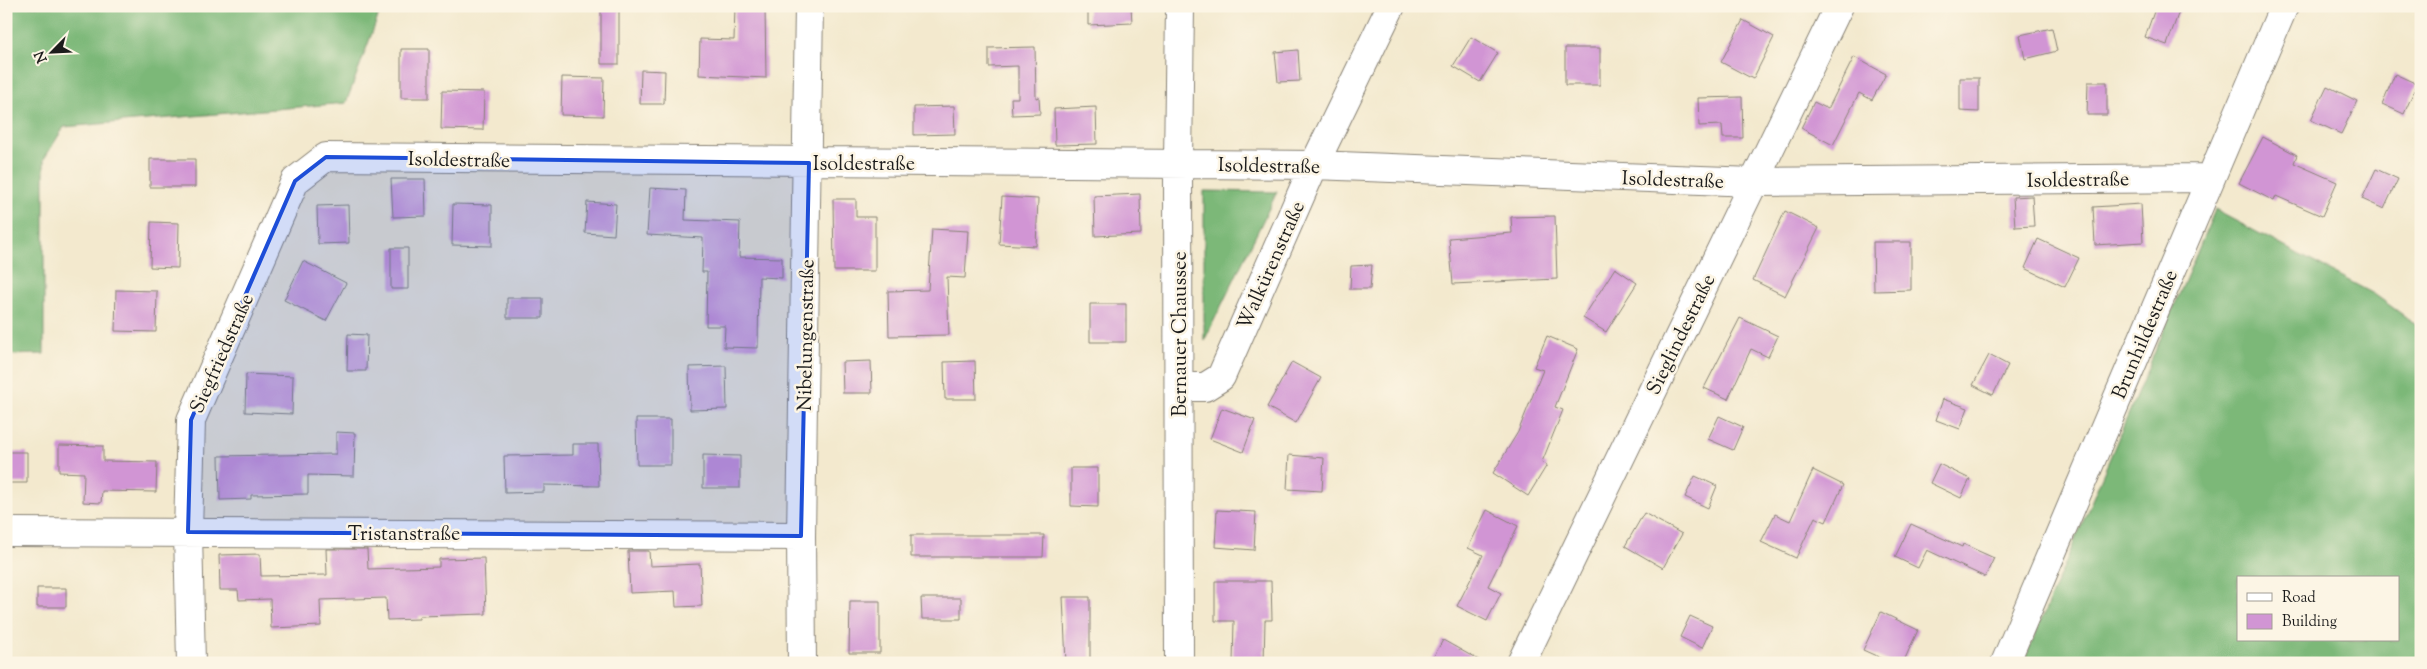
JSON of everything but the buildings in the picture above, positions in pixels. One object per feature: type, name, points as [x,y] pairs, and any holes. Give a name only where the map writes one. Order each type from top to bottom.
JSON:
[{"type":"street","name":"Nibelungenstraße","points":[[802,663],[801,536],[810,6]]},
{"type":"street","name":"Bernauer Chaussee","points":[[1179,663],[1180,387],[1178,163],[1180,6]]},
{"type":"street","name":"Walkürenstraße","points":[[1180,387],[1205,387],[1221,377],[1314,165],[1392,6]]},
{"type":"street","name":"Sieglindestraße","points":[[1522,663],[1839,6]]},
{"type":"street","name":"Brunhildestraße","points":[[2005,663],[2284,6]]},
{"type":"street","name":"Isoldestraße","points":[[326,157],[808,163],[1314,165],[1753,182],[2211,178]]},
{"type":"street","name":"Siegfriedstraße","points":[[191,663],[188,532],[191,420],[295,181],[326,157]]},
{"type":"street","name":"Tristanstraße","points":[[6,532],[801,536]]},
{"type":"highlighted area","points":[[326,157],[809,163],[801,536],[188,532],[191,420],[295,181]]},
{"type":"green space","points":[[6,6],[382,6],[346,103],[64,127],[44,159],[44,354],[6,355]]},
{"type":"green space","points":[[1204,191],[1277,192],[1204,341]]},
{"type":"green space","points":[[2215,210],[2374,294],[2421,328],[2421,663],[2023,663]]}]
